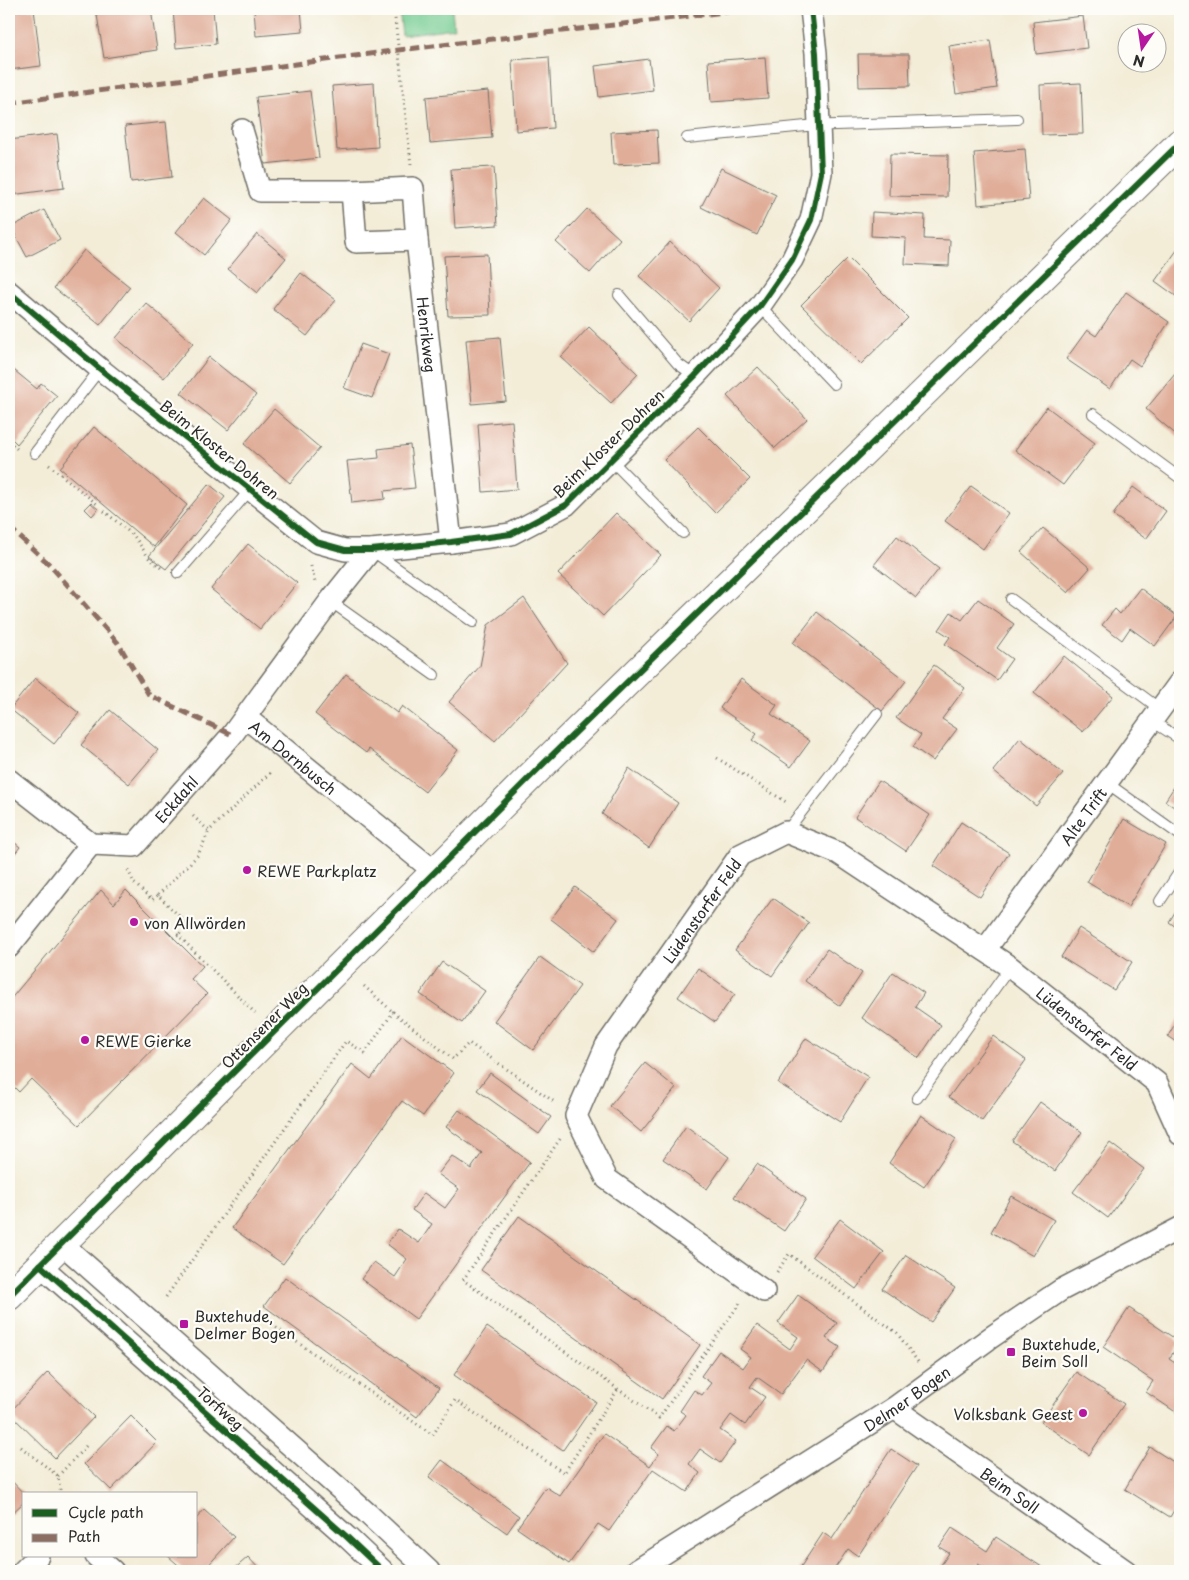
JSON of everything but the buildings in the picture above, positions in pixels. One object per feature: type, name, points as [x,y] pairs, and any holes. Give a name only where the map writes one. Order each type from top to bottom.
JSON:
[{"type":"street","name":"Beim Kloster Dohren","points":[[9,292],[100,369],[316,542],[345,550],[371,550],[511,534],[566,505],[612,461],[760,306],[792,260],[811,220],[821,173],[816,53],[811,9]]},
{"type":"street","points":[[242,130],[260,191],[352,191],[413,188]]},
{"type":"street","name":"Ottensener Weg","points":[[9,1296],[537,770],[1180,143]]},
{"type":"street","name":"Henrikweg","points":[[413,188],[416,240],[451,542]]},
{"type":"street","points":[[352,191],[356,242],[416,240]]},
{"type":"street","name":"Am Dornbusch","points":[[371,550],[330,601],[245,717],[435,872]]},
{"type":"street","name":"Alte Trift","points":[[986,950],[1180,682]]},
{"type":"street","name":"Eckdahl","points":[[90,844],[134,846],[232,735],[245,717]]},
{"type":"street","points":[[9,780],[90,844],[9,947]]},
{"type":"street","name":"Lüdenstorfer Feld","points":[[576,1116],[606,1046],[740,855],[786,832],[838,853],[1010,967],[1157,1083],[1180,1134]]},
{"type":"street","points":[[576,1116],[607,1179],[759,1287]]},
{"type":"street","name":"Delmer Bogen","points":[[636,1571],[894,1408],[990,1338],[1061,1290],[1180,1228]]},
{"type":"street","name":"Torfweg","points":[[62,1244],[367,1513],[429,1571]]},
{"type":"street","name":"Torfweg","points":[[40,1265],[340,1530],[383,1571]]},
{"type":"street","name":"Beim Soll","points":[[894,1408],[1126,1571]]},
{"type":"street","points":[[23,1571],[36,1558]]},
{"type":"street","points":[[98,1558],[114,1571]]},
{"type":"lane","points":[[687,138],[820,126],[1017,119]]},
{"type":"lane","points":[[619,295],[678,364],[695,376]]},
{"type":"lane","points":[[760,306],[834,384]]},
{"type":"lane","points":[[35,453],[100,369]]},
{"type":"lane","points":[[1092,414],[1180,478]]},
{"type":"lane","points":[[612,461],[683,533]]},
{"type":"lane","points":[[178,573],[250,490]]},
{"type":"lane","points":[[371,550],[473,622]]},
{"type":"lane","points":[[1012,599],[1156,715],[1180,739]]},
{"type":"lane","points":[[330,601],[434,675]]},
{"type":"lane","points":[[786,832],[877,714]]},
{"type":"lane","points":[[1107,783],[1180,835]]},
{"type":"lane","points":[[1160,901],[1180,871]]},
{"type":"lane","points":[[917,1098],[1010,967]]},
{"type":"path","points":[[394,9],[413,188]]},
{"type":"path","points":[[35,453],[97,504]]},
{"type":"path","points":[[104,511],[134,536],[149,558],[173,578],[178,573]]},
{"type":"path","points":[[316,586],[310,563],[324,544]]},
{"type":"path","points":[[717,758],[802,812]]},
{"type":"path","points":[[126,865],[134,883],[152,900],[198,855],[209,831],[272,771]]},
{"type":"path","points":[[192,814],[209,831]]},
{"type":"path","points":[[158,895],[188,925],[173,938]]},
{"type":"path","points":[[178,935],[251,1009]]},
{"type":"path","points":[[364,986],[392,1012],[453,1059],[469,1044],[576,1116],[463,1280],[659,1418],[759,1287],[789,1254],[897,1333],[932,1381]]},
{"type":"path","points":[[166,1297],[346,1041],[365,1053],[392,1012]]},
{"type":"path","points":[[272,1325],[432,1435],[455,1400],[564,1473],[618,1389]]},
{"type":"path","points":[[58,1476],[88,1444]]},
{"type":"path","points":[[22,1447],[58,1476],[61,1492]]},
{"type":"green space","points":[[399,9],[452,9],[454,28],[402,35]]},
{"type":"marked path","points":[[9,103],[399,50],[751,9]]},
{"type":"marked path","points":[[9,527],[49,564],[118,643],[149,695],[232,735]]},
{"type":"cycle path","points":[[9,292],[100,369],[316,542],[345,550],[371,550],[511,534],[566,505],[695,376],[760,306],[792,260],[811,220],[821,173],[816,53],[811,9]]},
{"type":"cycle path","points":[[9,1296],[537,770],[1180,143]]},
{"type":"cycle path","points":[[40,1265],[383,1571]]},
{"type":"place","name":"REWE Parkplatz","points":[[247,870]]},
{"type":"place","name":"von Allwörden","points":[[134,922]]},
{"type":"place","name":"REWE Gierke","points":[[85,1040]]},
{"type":"place","name":"Buxtehude, Delmer Bogen","points":[[184,1324]]},
{"type":"place","name":"Buxtehude, Beim Soll","points":[[1011,1352]]},
{"type":"place","name":"Volksbank Geest","points":[[1083,1413]]}]
